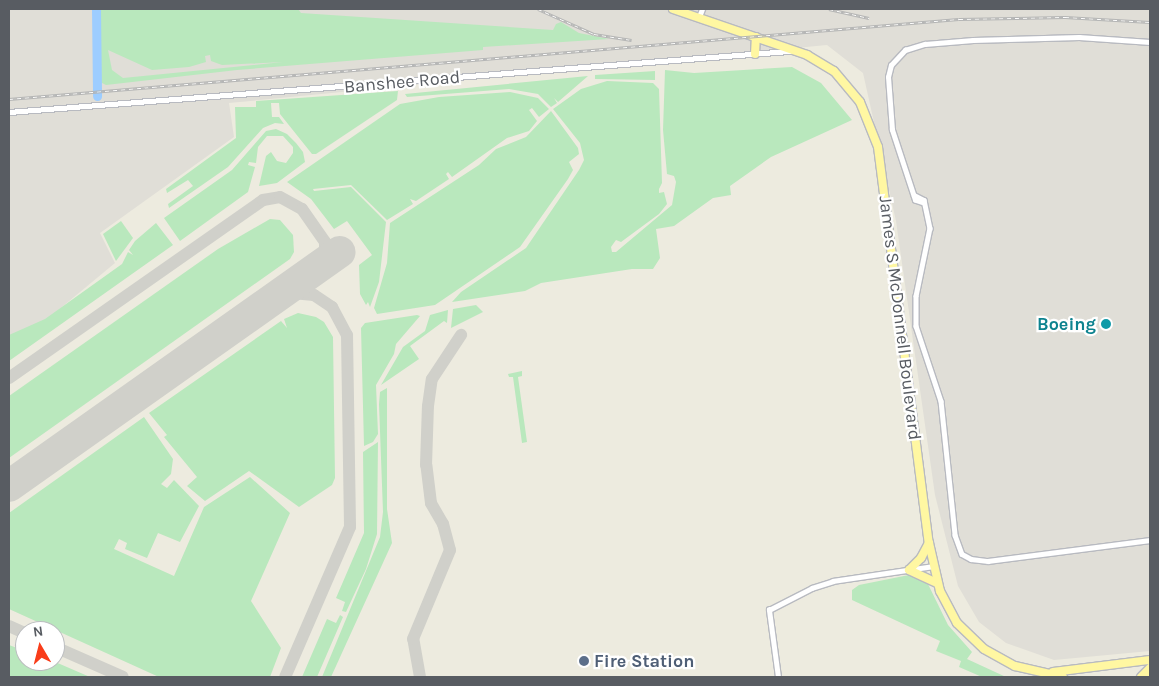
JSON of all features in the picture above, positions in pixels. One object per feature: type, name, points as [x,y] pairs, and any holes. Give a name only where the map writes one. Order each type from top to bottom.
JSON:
[{"type":"main road","name":"James S McDonnell Boulevard","points":[[673,9],[756,36],[821,62],[841,78],[860,102],[876,139],[929,543],[937,583],[949,612],[970,638],[1003,661],[1063,677]]},
{"type":"main road","points":[[755,54],[756,36]]},
{"type":"main road","points":[[929,543],[921,558],[909,570],[937,583]]},
{"type":"main road","points":[[1035,671],[1080,670],[1150,660]]},
{"type":"main road","points":[[1141,677],[1150,668]]},
{"type":"street","points":[[699,17],[702,9]]},
{"type":"street","points":[[1150,42],[1079,37],[973,40],[924,44],[905,50],[891,65],[889,91],[892,130],[915,200],[924,203],[930,228],[916,296],[916,326],[941,401],[955,536],[962,554],[971,559],[988,561],[1150,540]]},
{"type":"street","name":"Banshee Road","points":[[9,112],[795,50]]},
{"type":"street","points":[[778,677],[769,610],[812,588],[833,581],[933,566]]},
{"type":"shaded area","points":[[9,9],[1150,9],[1150,651],[1054,660],[1006,643],[979,622],[958,586],[935,495],[896,221],[863,73],[827,45],[229,103],[234,137],[100,233],[115,263],[27,336],[9,341]]},
{"type":"green space","points":[[101,9],[298,9],[301,13],[553,30],[556,24],[561,22],[579,33],[609,39],[483,47],[483,50],[237,70],[106,85],[100,82]],"holes":[[[108,50],[152,70],[189,67],[206,62],[205,56],[210,55],[211,61],[222,65],[283,62],[123,78],[112,70]]]},
{"type":"green space","points":[[792,67],[821,83],[852,120],[771,157],[730,186],[731,195],[713,198],[674,226],[656,229],[660,258],[653,269],[632,269],[541,283],[525,291],[452,302],[461,292],[526,248],[579,170],[584,160],[580,143],[553,109],[581,89],[607,81],[653,83],[659,89],[662,183],[659,193],[664,192],[667,204],[659,214],[621,242],[616,240],[611,247],[612,252],[616,252],[672,205],[676,182],[674,176],[667,174],[663,130],[665,70],[694,73]]},
{"type":"green space","points":[[655,71],[655,80],[595,79],[595,75]]},
{"type":"green space","points":[[588,76],[558,102],[554,98],[557,103],[551,107],[538,94],[509,89],[407,97],[405,94]]},
{"type":"green space","points":[[398,91],[397,100],[316,154],[312,154],[280,114],[279,103],[271,103],[272,117],[279,117],[284,124],[275,123],[263,128],[228,167],[169,208],[168,204],[193,186],[188,180],[167,193],[166,189],[236,138],[235,107],[256,107],[256,101]]},
{"type":"green space","points":[[510,92],[538,98],[549,109],[539,117],[532,108],[529,110],[537,121],[529,131],[507,138],[452,177],[448,172],[446,174],[449,179],[416,201],[410,199],[413,204],[387,220],[351,185],[313,189],[314,191],[351,187],[386,222],[379,282],[370,307],[368,302],[366,305],[360,294],[359,265],[372,255],[347,221],[334,229],[311,199],[287,182],[400,104],[439,97]]},
{"type":"green space","points":[[551,111],[578,148],[579,154],[569,162],[573,170],[568,179],[520,247],[435,305],[377,314],[374,308],[387,263],[390,223],[479,165],[496,149],[526,137]]},
{"type":"green space","points":[[276,129],[287,134],[296,143],[303,152],[305,162],[277,183],[259,186],[266,156],[271,152],[277,161],[286,163],[293,153],[293,147],[283,136],[267,136],[258,147],[256,163],[249,162],[248,165],[255,167],[248,192],[180,241],[164,218],[232,170],[266,131]]},
{"type":"green space","points":[[270,219],[280,220],[293,235],[294,252],[290,259],[9,458],[9,396],[218,249]]},
{"type":"green space","points":[[121,221],[133,238],[116,261],[103,234]]},
{"type":"green space","points":[[156,223],[173,245],[9,361],[9,335],[45,319],[122,264],[128,252],[133,255],[129,250],[135,241]]},
{"type":"green space","points":[[476,305],[483,312],[451,328],[453,309]]},
{"type":"green space","points":[[448,310],[447,323],[444,321],[410,346],[419,359],[381,385],[403,347],[425,331],[430,315]]},
{"type":"green space","points":[[298,313],[316,317],[324,322],[333,337],[335,478],[332,485],[299,507],[249,471],[205,501],[187,486],[197,477],[164,437],[167,435],[149,413],[281,321],[287,328],[284,319]]},
{"type":"green space","points":[[420,316],[396,344],[394,354],[376,385],[378,434],[373,442],[364,446],[361,328],[365,323]]},
{"type":"green space","points":[[522,371],[522,376],[518,377],[527,442],[522,443],[513,377],[509,377],[508,374]]},
{"type":"green space","points":[[387,388],[387,509],[392,543],[331,677],[322,677],[380,537],[383,512],[379,404],[380,392]]},
{"type":"green space","points":[[144,417],[173,459],[171,474],[161,484],[167,488],[174,480],[199,506],[180,542],[158,533],[147,558],[125,549],[127,543],[119,539],[114,549],[174,576],[204,507],[250,477],[290,513],[251,601],[281,648],[270,677],[159,677],[65,634],[65,621],[35,621],[9,609],[9,513]]},
{"type":"green space","points":[[378,442],[377,534],[366,569],[346,612],[342,611],[345,602],[336,598],[364,533],[363,452]]},
{"type":"green space","points":[[914,574],[926,580],[948,625],[972,652],[967,659],[1006,677],[982,677],[959,667],[961,661],[936,651],[940,641],[852,600],[852,590],[859,585]]},
{"type":"green space","points":[[340,615],[343,617],[317,677],[302,677],[327,619],[336,623]]},
{"type":"green space","points":[[9,645],[15,647],[15,671],[65,671],[65,666],[90,677],[9,677]]},
{"type":"waterway","points":[[96,9],[97,96]]},
{"type":"taxiway","points":[[9,378],[263,200],[280,197],[302,209],[325,242],[325,252],[319,267]]},
{"type":"taxiway","points":[[270,301],[292,293],[314,295],[332,307],[347,335],[350,527],[285,677]]},
{"type":"taxiway","points":[[420,677],[413,639],[450,550],[443,524],[431,503],[426,465],[428,406],[432,379],[461,335]]},
{"type":"taxiway","points":[[9,626],[15,629]]},
{"type":"taxiway","points":[[65,651],[123,677]]},
{"type":"runway","points":[[9,486],[340,252]]},
{"type":"railway","points":[[538,9],[594,34],[632,40]]},
{"type":"railway","points":[[829,9],[869,18]]},
{"type":"railway","points":[[9,99],[959,19],[1065,17],[1150,22]]},
{"type":"place","name":"Boeing","points":[[1106,324]]},
{"type":"place","name":"Fire Station","points":[[584,661]]}]
